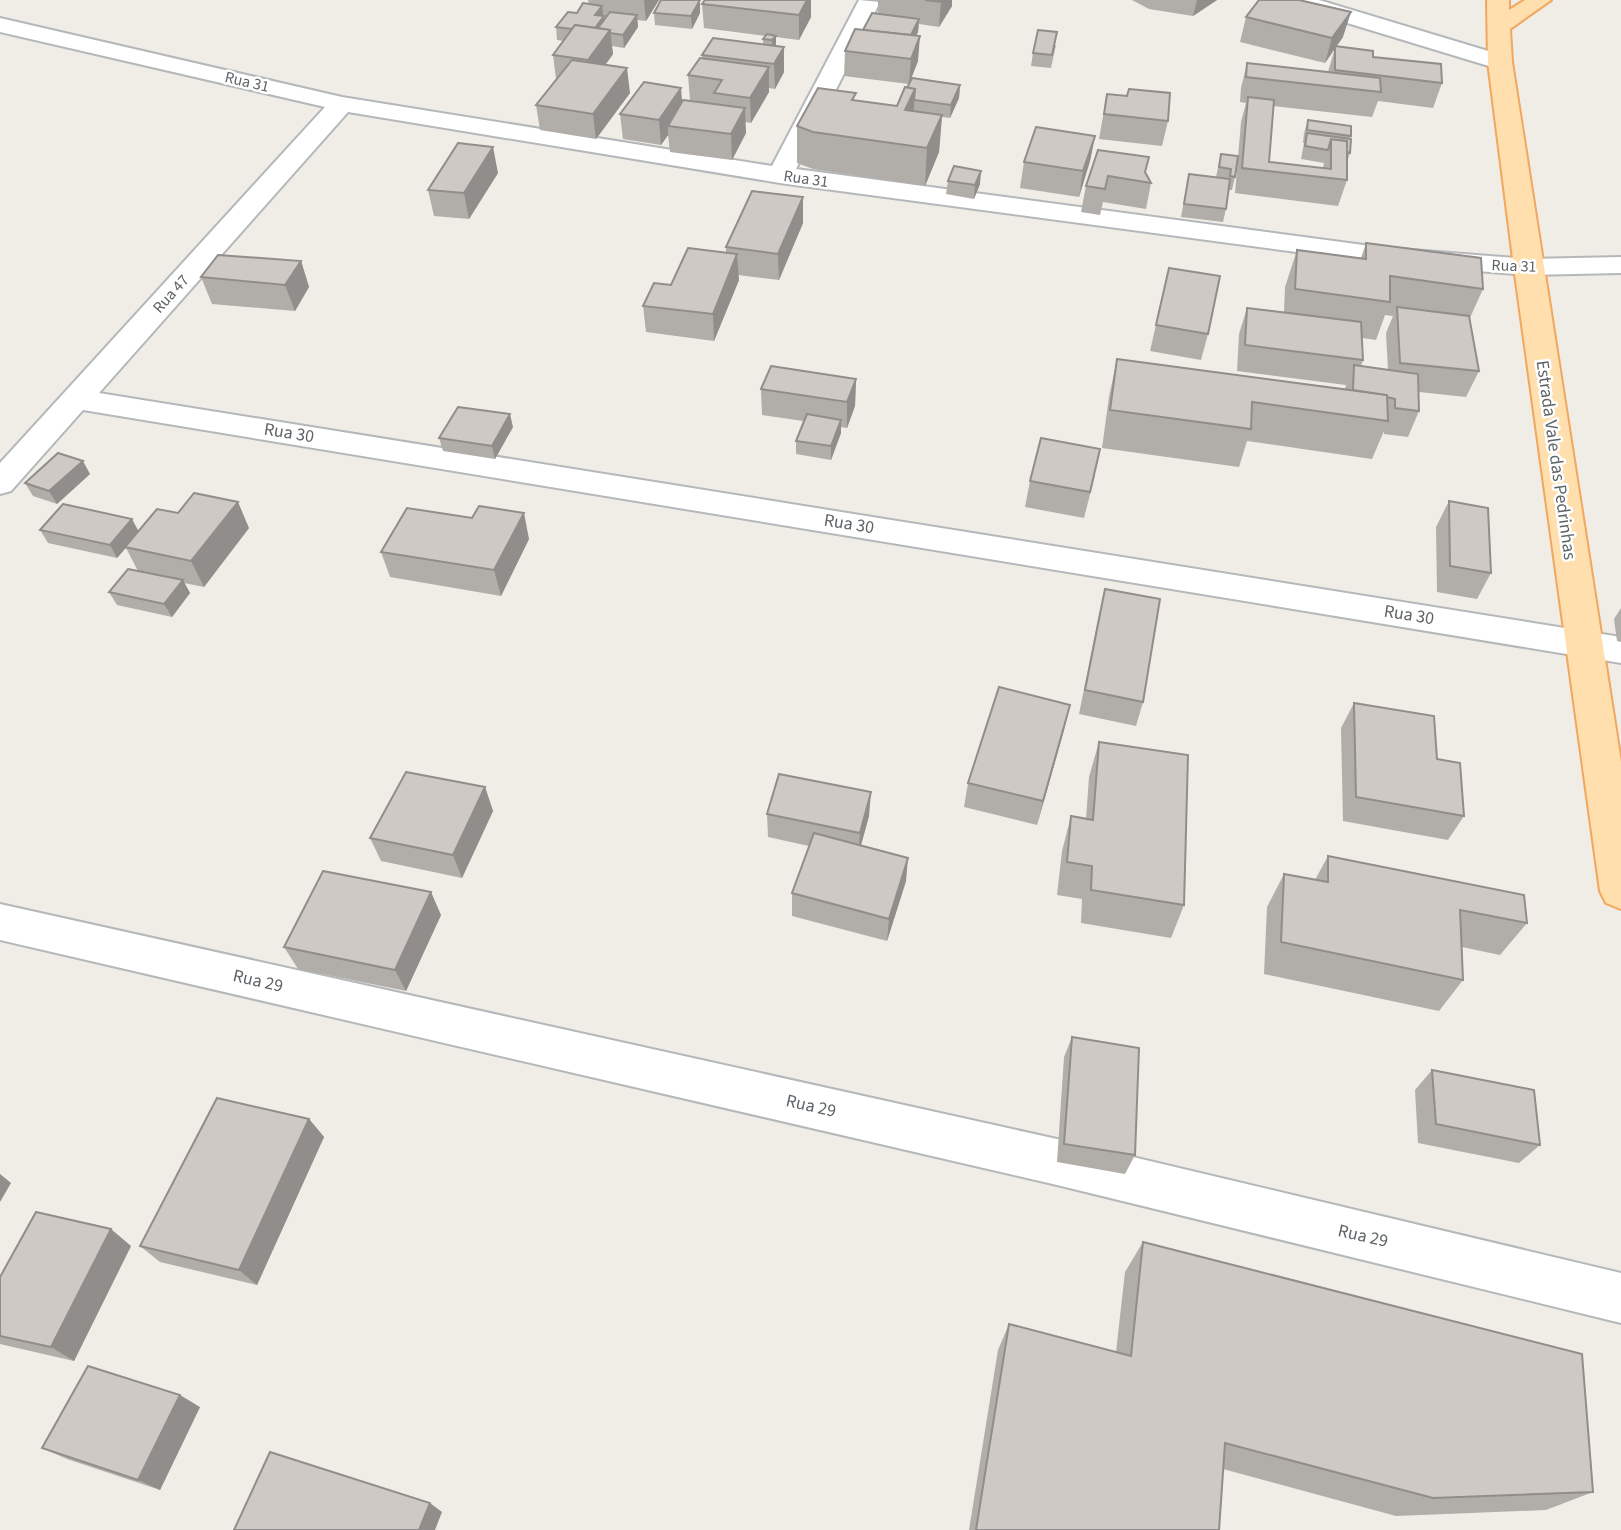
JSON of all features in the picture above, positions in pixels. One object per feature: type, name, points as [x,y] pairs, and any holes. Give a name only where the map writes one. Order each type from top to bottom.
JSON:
[{"type":"main road","points":[[1498,14],[1540,0]]},
{"type":"main road","name":"Estrada Vale das Pedrinhas","points":[[1498,14],[1500,62],[1528,267],[1621,891]]},
{"type":"street","points":[[1296,0],[1500,62]]},
{"type":"street","points":[[780,175],[869,2]]},
{"type":"street","name":"Rua 31","points":[[0,25],[342,104],[780,175],[1386,256],[1528,267],[1621,265]]},
{"type":"street","name":"Rua 47","points":[[0,483],[342,104]]},
{"type":"street","name":"Rua 30","points":[[77,399],[1621,650]]},
{"type":"street","name":"Rua 29","points":[[0,922],[1030,1156],[1621,1298]]},
{"type":"building","points":[[661,0],[700,0],[691,16],[654,13]]},
{"type":"building","points":[[705,0],[807,0],[799,15],[702,4]]},
{"type":"building","points":[[1259,0],[1299,0],[1351,12],[1332,38],[1246,17]]},
{"type":"building","points":[[583,3],[602,6],[595,15],[604,16],[595,28],[575,25],[572,29],[556,27],[568,12],[577,13]]},
{"type":"building","points":[[610,12],[637,15],[623,35],[598,28]]},
{"type":"building","points":[[872,13],[919,19],[911,35],[863,30]]},
{"type":"building","points":[[575,25],[610,30],[588,60],[553,55]]},
{"type":"building","points":[[855,29],[920,36],[911,59],[845,51]]},
{"type":"building","points":[[1038,30],[1057,32],[1052,55],[1033,53]]},
{"type":"building","points":[[767,34],[776,36],[772,40],[763,39]]},
{"type":"building","points":[[713,38],[784,47],[774,64],[702,55]]},
{"type":"building","points":[[1335,46],[1373,51],[1373,57],[1441,64],[1442,83],[1335,70]]},
{"type":"building","points":[[700,58],[769,67],[750,98],[714,93],[722,80],[688,75]]},
{"type":"building","points":[[572,60],[627,68],[593,114],[536,105]]},
{"type":"building","points":[[1247,63],[1380,78],[1381,92],[1246,77]]},
{"type":"building","points":[[912,78],[960,85],[951,105],[914,100],[915,89],[907,88]]},
{"type":"building","points":[[644,82],[681,88],[659,120],[620,114]]},
{"type":"building","points":[[905,87],[915,89],[905,110],[942,115],[927,148],[813,132],[797,126],[818,88],[856,93],[852,100],[897,106]]},
{"type":"building","points":[[1129,89],[1170,93],[1168,121],[1104,114],[1107,94],[1127,96]]},
{"type":"building","points":[[1248,97],[1274,100],[1269,162],[1331,169],[1331,139],[1347,141],[1347,180],[1242,168]]},
{"type":"building","points":[[683,100],[745,108],[731,134],[668,126]]},
{"type":"building","points":[[1308,120],[1351,126],[1351,136],[1307,130]]},
{"type":"building","points":[[1036,127],[1095,136],[1083,171],[1024,162]]},
{"type":"building","points":[[1307,133],[1351,139],[1350,153],[1347,152],[1347,141],[1331,139],[1328,150],[1305,146]]},
{"type":"building","points":[[458,143],[493,147],[464,193],[428,190]]},
{"type":"building","points":[[1098,150],[1149,157],[1145,172],[1151,183],[1108,176],[1105,189],[1086,186]]},
{"type":"building","points":[[1221,154],[1238,156],[1235,177],[1230,176],[1231,169],[1219,167]]},
{"type":"building","points":[[954,166],[981,171],[975,185],[948,181]]},
{"type":"building","points":[[1189,174],[1230,179],[1226,209],[1184,204]]},
{"type":"building","points":[[752,191],[803,197],[778,254],[726,247]]},
{"type":"building","points":[[1366,243],[1481,258],[1483,289],[1390,276],[1390,302],[1295,289],[1297,250],[1366,259]]},
{"type":"building","points":[[688,248],[737,254],[713,314],[643,306],[654,283],[671,285]]},
{"type":"building","points":[[218,255],[301,261],[285,285],[201,277]]},
{"type":"building","points":[[1169,268],[1220,276],[1208,334],[1156,325]]},
{"type":"building","points":[[1397,307],[1469,316],[1479,371],[1400,363]]},
{"type":"building","points":[[1247,308],[1361,322],[1363,360],[1245,345]]},
{"type":"building","points":[[1117,359],[1387,395],[1388,421],[1252,402],[1251,429],[1110,410]]},
{"type":"building","points":[[1354,365],[1418,374],[1419,411],[1395,408],[1395,399],[1387,395],[1353,390]]},
{"type":"building","points":[[771,366],[856,379],[847,402],[761,389]]},
{"type":"building","points":[[458,407],[510,414],[492,446],[439,438]]},
{"type":"building","points":[[807,414],[841,420],[831,446],[796,441]]},
{"type":"building","points":[[1041,438],[1100,449],[1090,492],[1030,481]]},
{"type":"building","points":[[58,453],[83,461],[49,491],[25,483]]},
{"type":"building","points":[[194,493],[238,502],[191,561],[125,547],[157,509],[178,513]]},
{"type":"building","points":[[1449,501],[1488,508],[1491,573],[1450,566]]},
{"type":"building","points":[[63,504],[132,519],[110,545],[40,530]]},
{"type":"building","points":[[479,506],[524,513],[494,570],[381,552],[407,508],[472,518]]},
{"type":"building","points":[[128,569],[183,580],[164,604],[109,592]]},
{"type":"building","points":[[1105,589],[1160,599],[1143,702],[1085,690]]},
{"type":"building","points":[[999,687],[1070,705],[1043,801],[968,783]]},
{"type":"building","points":[[1354,703],[1434,716],[1437,759],[1460,763],[1464,816],[1356,797]]},
{"type":"building","points":[[1099,742],[1188,755],[1184,905],[1091,890],[1092,866],[1067,862],[1071,816],[1093,820]]},
{"type":"building","points":[[406,772],[485,787],[453,855],[370,838]]},
{"type":"building","points":[[779,774],[871,792],[860,833],[767,814]]},
{"type":"building","points":[[814,833],[908,858],[889,919],[792,893]]},
{"type":"building","points":[[1328,856],[1524,895],[1527,923],[1460,910],[1463,980],[1281,942],[1284,874],[1328,882]]},
{"type":"building","points":[[323,871],[431,892],[395,970],[284,947]]},
{"type":"building","points":[[1072,1037],[1139,1048],[1135,1155],[1064,1144]]},
{"type":"building","points":[[1432,1070],[1534,1090],[1540,1145],[1436,1124]]},
{"type":"building","points":[[217,1098],[309,1119],[239,1270],[140,1246]]},
{"type":"building","points":[[36,1212],[111,1229],[51,1347],[0,1336],[0,1277]]},
{"type":"building","points":[[1143,1242],[1582,1354],[1593,1492],[1433,1498],[1225,1443],[1219,1530],[976,1530],[1009,1324],[1131,1356]]},
{"type":"building","points":[[88,1366],[180,1395],[138,1480],[42,1448]]},
{"type":"building","points":[[270,1452],[430,1503],[419,1530],[234,1530]]}]
